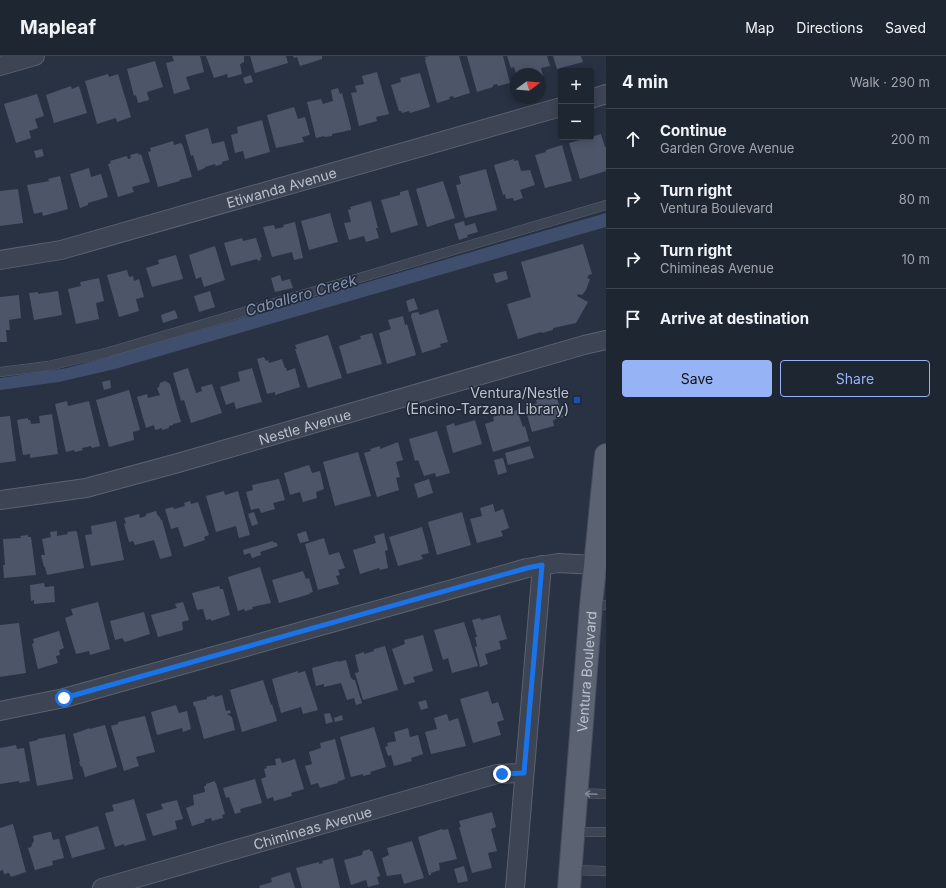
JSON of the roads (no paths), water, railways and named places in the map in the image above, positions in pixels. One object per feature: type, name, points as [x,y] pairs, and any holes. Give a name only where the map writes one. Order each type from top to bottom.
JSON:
[{"type":"main road","name":"Ventura Boulevard","points":[[570,879],[576,793],[598,605],[595,566],[606,455]]},
{"type":"street","points":[[0,66],[35,56]]},
{"type":"street","points":[[594,98],[606,94]]},
{"type":"street","name":"Etiwanda Avenue","points":[[0,260],[61,250],[558,108]]},
{"type":"street","name":"Nestle Avenue","points":[[0,500],[86,488],[178,464],[584,345],[606,340]]},
{"type":"street","points":[[0,711],[64,698],[527,568],[558,563],[595,566]]},
{"type":"street","points":[[516,888],[524,773],[542,565]]},
{"type":"street","name":"Chimineas Avenue","points":[[102,888],[497,774],[524,773]]},
{"type":"lane","points":[[0,372],[48,366],[109,352],[606,205]]},
{"type":"lane","points":[[576,793],[606,794]]},
{"type":"lane","points":[[573,832],[606,832]]},
{"type":"lane","points":[[570,879],[606,871]]},
{"type":"water","points":[[606,213],[606,227],[115,369],[59,382],[0,390],[0,378],[67,368],[112,356]]},
{"type":"place","name":"Ventura/Nestle (Encino-Tarzana Library)","points":[[577,400]]},
{"type":"water label","name":"Caballero Creek","points":[[301,295]]}]
